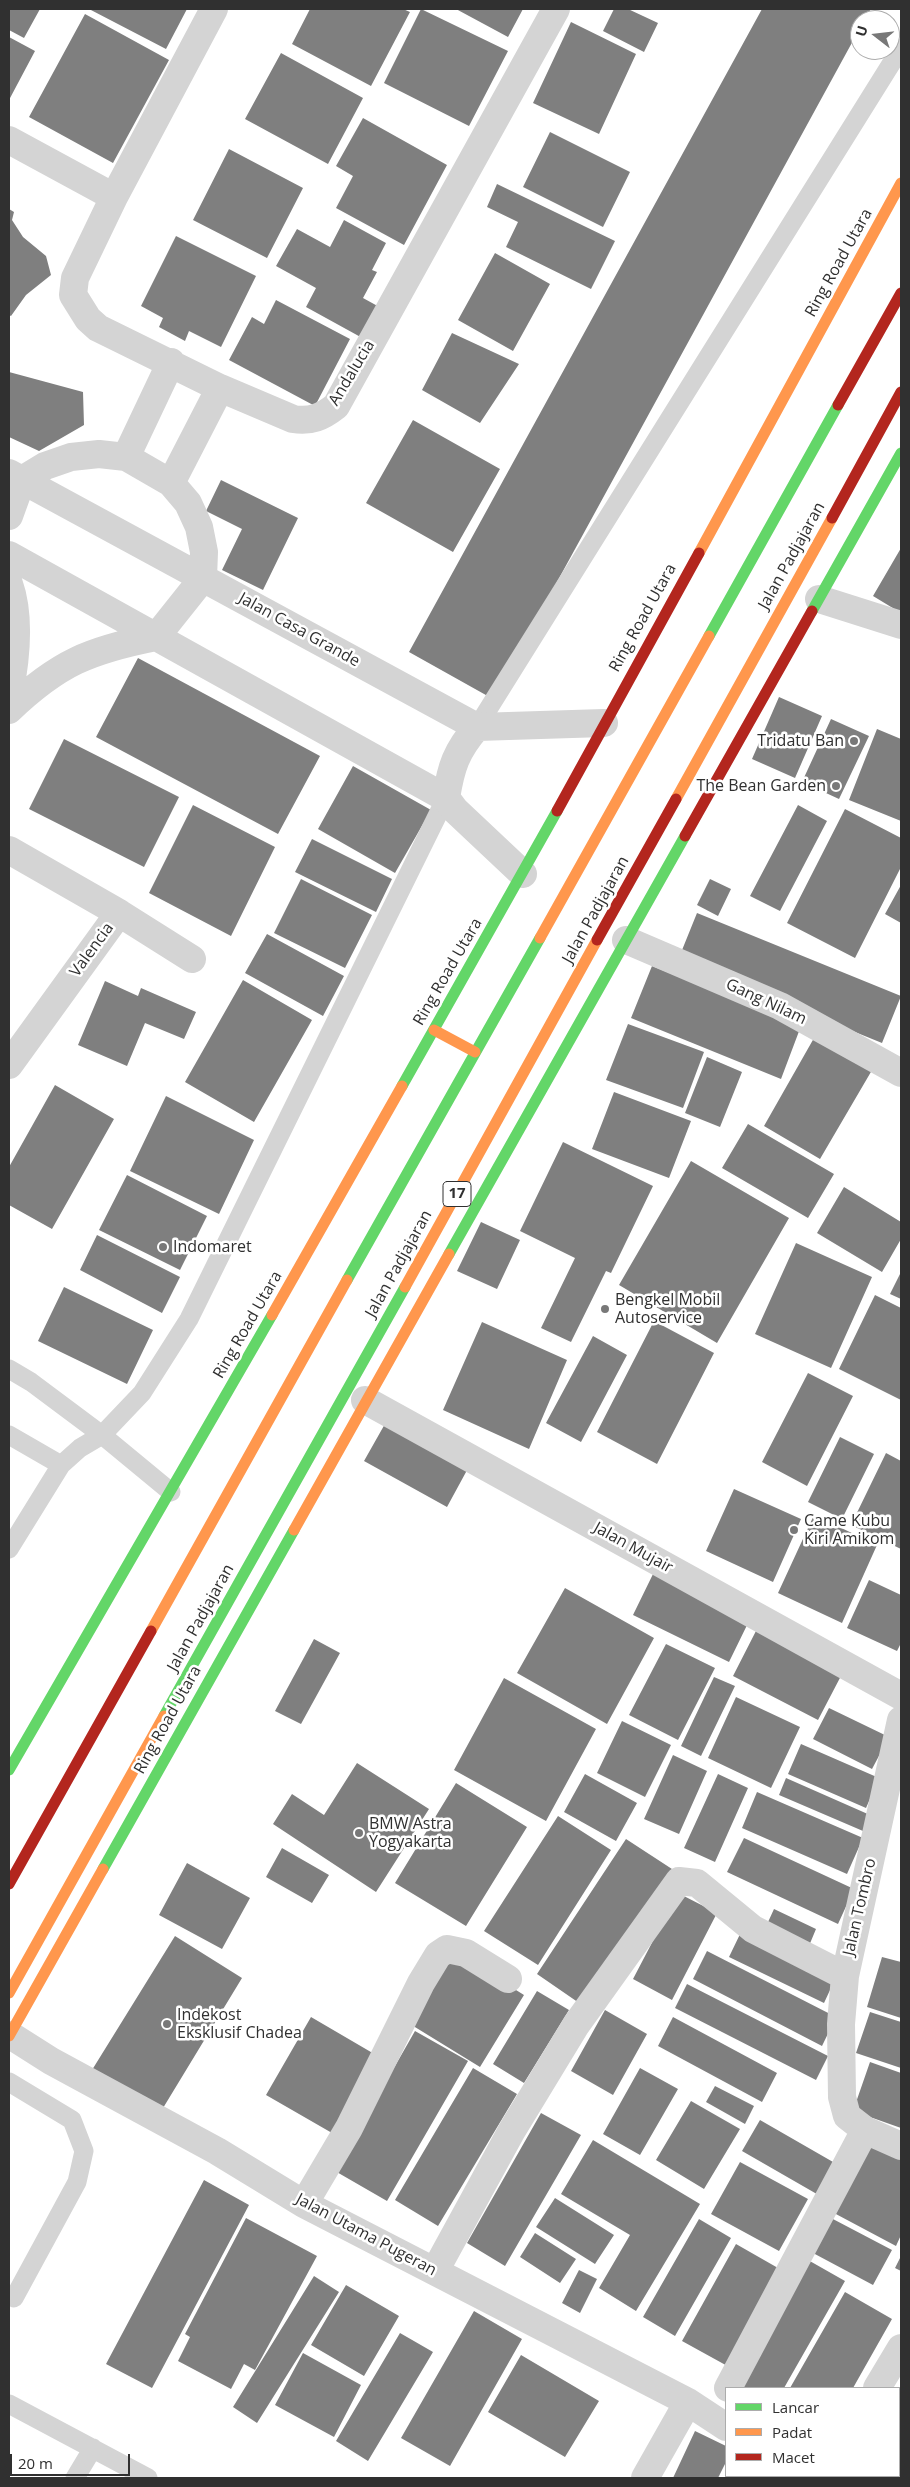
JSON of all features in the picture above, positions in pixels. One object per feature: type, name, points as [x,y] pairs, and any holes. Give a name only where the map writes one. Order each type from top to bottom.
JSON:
[{"type":"highway","name":"Ring Road Utara","points":[[9,1770],[172,1492],[523,874],[901,183]]},
{"type":"highway","name":"Jalan Padjajaran","points":[[9,1884],[901,293]]},
{"type":"highway","name":"Jalan Padjajaran","points":[[9,1993],[466,1178],[901,392]]},
{"type":"highway","name":"Ring Road Utara","points":[[9,2036],[365,1400],[901,453]]},
{"type":"highway","points":[[434,1030],[475,1052]]},
{"type":"highway","points":[[466,1178],[485,1189]]},
{"type":"street","name":"Andalucia","points":[[214,9],[114,197],[75,278],[73,294],[88,319],[98,328],[171,362],[220,388],[299,420],[316,419],[336,406],[556,9]]},
{"type":"street","points":[[9,140],[114,197]]},
{"type":"street","points":[[126,457],[171,362]]},
{"type":"street","points":[[171,483],[220,388]]},
{"type":"street","points":[[9,516],[15,476],[71,457],[99,454],[126,457],[171,483],[188,503],[199,527],[204,552],[203,578],[156,637],[114,645],[74,660],[36,684],[9,710]]},
{"type":"street","name":"Jalan Casa Grande","points":[[15,476],[477,727]]},
{"type":"street","points":[[9,555],[446,798],[455,810],[523,874]]},
{"type":"street","points":[[9,584],[16,630],[13,672],[9,695]]},
{"type":"street","points":[[819,599],[901,625]]},
{"type":"street","points":[[446,798],[451,767],[462,744],[477,727],[604,723]]},
{"type":"street","name":"Valencia","points":[[9,850],[119,913],[9,1065]]},
{"type":"street","points":[[119,913],[192,959]]},
{"type":"street","name":"Gang Nilam","points":[[626,940],[780,1006],[901,1073]]},
{"type":"street","name":"Jalan Mujair","points":[[365,1400],[901,1696]]},
{"type":"street","name":"Jalan Tombro","points":[[865,2130],[847,2116],[842,2097],[841,2024],[845,1976],[901,1720]]},
{"type":"street","points":[[435,2271],[511,2132],[576,2025],[679,1881],[697,1883],[753,1929],[845,1976]]},
{"type":"street","points":[[304,2204],[349,2128],[421,1982],[438,1955],[447,1949],[466,1952],[508,1979]]},
{"type":"street","name":"Jalan Utama Pugeran","points":[[9,2036],[51,2061],[217,2151],[304,2204],[688,2402],[719,2423]]},
{"type":"street","points":[[729,2387],[865,2130],[901,2146]]},
{"type":"street","points":[[878,2387],[901,2348]]},
{"type":"street","points":[[719,2423],[725,2396]]},
{"type":"street","points":[[645,2478],[688,2402]]},
{"type":"lane","points":[[477,727],[901,48]]},
{"type":"lane","points":[[9,1549],[61,1465],[80,1448],[102,1435],[142,1393],[189,1319],[446,798]]},
{"type":"lane","points":[[9,1369],[31,1382],[102,1435],[172,1492]]},
{"type":"lane","points":[[9,1435],[61,1465]]},
{"type":"lane","points":[[9,2082],[72,2120],[84,2151],[77,2182],[14,2298]]},
{"type":"lane","points":[[9,2404],[148,2478]]},
{"type":"lane","points":[[76,2478],[93,2448]]},
{"type":"building","points":[[9,9],[40,9],[24,38],[9,30]]},
{"type":"building","points":[[89,9],[187,9],[166,49]]},
{"type":"building","points":[[310,9],[403,9],[410,12],[371,86],[292,44]]},
{"type":"building","points":[[421,9],[508,51],[469,126],[384,83]]},
{"type":"building","points":[[456,9],[523,9],[508,37]]},
{"type":"building","points":[[614,9],[628,9],[658,23],[644,52],[603,31]]},
{"type":"building","points":[[762,9],[871,9],[850,10],[850,46],[493,699],[409,652]]},
{"type":"building","points":[[85,14],[169,60],[113,163],[29,117]]},
{"type":"building","points":[[571,22],[636,54],[599,134],[533,103]]},
{"type":"building","points":[[9,37],[35,51],[9,100]]},
{"type":"building","points":[[281,53],[363,98],[328,164],[245,119]]},
{"type":"building","points":[[363,118],[447,165],[404,245],[336,208],[353,176],[336,166]]},
{"type":"building","points":[[550,132],[630,172],[603,227],[523,187]]},
{"type":"building","points":[[229,149],[303,188],[267,258],[193,220]]},
{"type":"building","points":[[497,184],[615,241],[591,289],[506,247],[518,222],[487,207]]},
{"type":"building","points":[[9,209],[14,212],[12,220],[23,237],[46,256],[51,275],[26,295],[11,316],[9,315]]},
{"type":"building","points":[[344,220],[386,243],[372,270],[377,272],[363,298],[383,309],[366,340],[306,307],[316,288],[276,266],[297,229],[330,247]]},
{"type":"building","points":[[176,236],[256,276],[221,347],[189,331],[185,341],[159,327],[163,318],[141,306]]},
{"type":"building","points":[[495,253],[550,284],[513,351],[458,320]]},
{"type":"building","points":[[276,300],[350,339],[315,406],[229,360],[252,317],[264,324]]},
{"type":"building","points":[[452,333],[519,364],[480,423],[422,390]]},
{"type":"building","points":[[9,372],[83,392],[84,425],[39,451],[9,437]]},
{"type":"building","points":[[413,420],[500,469],[453,552],[366,503]]},
{"type":"building","points":[[221,480],[298,518],[263,590],[222,570],[242,529],[206,511]]},
{"type":"building","points":[[901,548],[901,613],[873,596]]},
{"type":"building","points":[[138,658],[320,756],[278,834],[96,737]]},
{"type":"building","points":[[779,697],[822,716],[795,778],[752,759]]},
{"type":"building","points":[[831,719],[869,736],[839,799],[802,782]]},
{"type":"building","points":[[877,729],[901,739],[901,821],[849,800]]},
{"type":"building","points":[[64,739],[179,797],[144,867],[29,809]]},
{"type":"building","points":[[353,766],[431,810],[395,873],[318,829]]},
{"type":"building","points":[[193,805],[275,847],[231,936],[149,893]]},
{"type":"building","points":[[798,805],[827,821],[780,911],[750,896]]},
{"type":"building","points":[[845,809],[901,838],[901,867],[855,958],[787,923]]},
{"type":"building","points":[[312,839],[392,879],[376,912],[295,872]]},
{"type":"building","points":[[301,879],[372,915],[345,968],[274,933]]},
{"type":"building","points":[[710,879],[731,889],[718,916],[697,905]]},
{"type":"building","points":[[901,885],[901,923],[885,914]]},
{"type":"building","points":[[697,913],[901,996],[882,1043],[678,960]]},
{"type":"building","points":[[267,934],[344,976],[323,1016],[245,973]]},
{"type":"building","points":[[652,966],[801,1026],[781,1079],[631,1018]]},
{"type":"building","points":[[243,980],[312,1020],[254,1122],[185,1082]]},
{"type":"building","points":[[105,981],[138,996],[141,988],[196,1012],[184,1039],[145,1023],[127,1066],[78,1045]]},
{"type":"building","points":[[628,1024],[704,1052],[683,1108],[606,1080]]},
{"type":"building","points":[[818,1031],[875,1065],[820,1159],[764,1126]]},
{"type":"building","points":[[707,1057],[742,1072],[720,1127],[685,1113]]},
{"type":"building","points":[[55,1085],[114,1119],[52,1229],[9,1205],[9,1167]]},
{"type":"building","points":[[614,1092],[691,1121],[669,1178],[592,1149]]},
{"type":"building","points":[[166,1096],[254,1140],[219,1214],[130,1171]]},
{"type":"building","points":[[748,1124],[834,1174],[808,1218],[722,1168]]},
{"type":"building","points":[[563,1142],[653,1186],[611,1273],[606,1271],[571,1342],[541,1328],[575,1258],[520,1231]]},
{"type":"building","points":[[691,1161],[789,1218],[717,1343],[619,1285]]},
{"type":"building","points":[[127,1175],[207,1216],[180,1270],[99,1230]]},
{"type":"building","points":[[844,1187],[901,1222],[901,1239],[882,1272],[817,1233]]},
{"type":"building","points":[[481,1222],[520,1240],[497,1289],[457,1271]]},
{"type":"building","points":[[97,1235],[180,1277],[162,1313],[80,1270]]},
{"type":"building","points":[[796,1243],[872,1277],[831,1368],[755,1334]]},
{"type":"building","points":[[901,1272],[901,1299],[890,1294]]},
{"type":"building","points":[[64,1287],[153,1330],[127,1384],[38,1341]]},
{"type":"building","points":[[875,1295],[901,1308],[901,1400],[839,1369]]},
{"type":"building","points":[[654,1321],[714,1353],[657,1464],[597,1432]]},
{"type":"building","points":[[482,1322],[567,1360],[529,1449],[443,1410]]},
{"type":"building","points":[[593,1336],[627,1355],[581,1442],[546,1423]]},
{"type":"building","points":[[808,1373],[853,1396],[807,1486],[762,1462]]},
{"type":"building","points":[[390,1415],[472,1461],[447,1507],[364,1461]]},
{"type":"building","points":[[840,1437],[874,1454],[842,1519],[808,1502]]},
{"type":"building","points":[[886,1453],[901,1461],[901,1549],[851,1525]]},
{"type":"building","points":[[734,1489],[801,1519],[773,1582],[706,1551]]},
{"type":"building","points":[[814,1515],[877,1545],[842,1623],[778,1593]]},
{"type":"building","points":[[654,1572],[750,1619],[729,1662],[633,1615]]},
{"type":"building","points":[[869,1580],[901,1595],[901,1643],[897,1651],[847,1628]]},
{"type":"building","points":[[565,1588],[654,1638],[607,1724],[517,1673]]},
{"type":"building","points":[[757,1629],[842,1674],[818,1720],[733,1676]]},
{"type":"building","points":[[314,1639],[340,1653],[301,1724],[275,1711]]},
{"type":"building","points":[[666,1644],[715,1668],[678,1740],[629,1715]]},
{"type":"building","points":[[714,1677],[735,1686],[701,1756],[681,1746]]},
{"type":"building","points":[[504,1678],[596,1729],[546,1821],[454,1770]]},
{"type":"building","points":[[736,1697],[800,1727],[771,1788],[708,1758]]},
{"type":"building","points":[[829,1708],[889,1737],[872,1769],[813,1739]]},
{"type":"building","points":[[622,1721],[671,1745],[645,1797],[597,1773]]},
{"type":"building","points":[[801,1744],[879,1778],[866,1808],[788,1774]]},
{"type":"building","points":[[673,1755],[707,1771],[679,1834],[644,1819]]},
{"type":"building","points":[[357,1763],[429,1809],[376,1892],[273,1824],[292,1794],[324,1815]]},
{"type":"building","points":[[585,1774],[637,1803],[616,1841],[564,1812]]},
{"type":"building","points":[[718,1774],[748,1788],[715,1862],[684,1848]]},
{"type":"building","points":[[786,1778],[870,1815],[863,1831],[779,1795]]},
{"type":"building","points":[[456,1783],[527,1827],[466,1926],[395,1883]]},
{"type":"building","points":[[757,1792],[863,1838],[847,1874],[742,1828]]},
{"type":"building","points":[[558,1816],[611,1850],[538,1965],[484,1931]]},
{"type":"building","points":[[744,1838],[854,1889],[838,1924],[727,1872]]},
{"type":"building","points":[[626,1839],[672,1869],[582,2005],[537,1974]]},
{"type":"building","points":[[282,1848],[329,1875],[312,1903],[266,1877]]},
{"type":"building","points":[[187,1863],[250,1898],[222,1949],[159,1915]]},
{"type":"building","points":[[678,1893],[717,1913],[672,2000],[633,1979]]},
{"type":"building","points":[[774,1909],[816,1929],[806,1953],[763,1933]]},
{"type":"building","points":[[742,1930],[837,1975],[824,2003],[729,1957]]},
{"type":"building","name":"Indekost Eksklusif Chadea","points":[[175,1936],[242,1978],[160,2113],[92,2070]]},
{"type":"building","points":[[707,1951],[836,2017],[822,2046],[693,1979]]},
{"type":"building","points":[[455,1952],[524,1995],[480,2067],[410,2024]]},
{"type":"building","points":[[882,1957],[901,1962],[901,2018],[867,2007]]},
{"type":"building","points":[[687,1984],[828,2056],[816,2080],[675,2008]]},
{"type":"building","points":[[537,1991],[569,2010],[524,2083],[493,2064]]},
{"type":"building","points":[[605,2010],[647,2034],[613,2095],[571,2071]]},
{"type":"building","points":[[870,2012],[901,2022],[901,2068],[856,2053]]},
{"type":"building","points":[[311,2017],[376,2055],[332,2133],[266,2095]]},
{"type":"building","points":[[673,2017],[777,2073],[762,2102],[658,2046]]},
{"type":"building","points":[[415,2031],[468,2061],[387,2201],[335,2171]]},
{"type":"building","points":[[870,2062],[901,2073],[901,2128],[853,2111]]},
{"type":"building","points":[[473,2068],[517,2094],[438,2226],[395,2200]]},
{"type":"building","points":[[640,2068],[678,2089],[640,2155],[603,2134]]},
{"type":"building","points":[[715,2086],[754,2106],[745,2124],[706,2102]]},
{"type":"building","points":[[691,2101],[740,2129],[704,2189],[656,2160]]},
{"type":"building","points":[[541,2113],[581,2135],[505,2266],[467,2243]]},
{"type":"building","points":[[760,2120],[840,2166],[822,2197],[742,2151]]},
{"type":"building","points":[[593,2140],[700,2204],[636,2311],[599,2288],[630,2235],[561,2194]]},
{"type":"building","points":[[870,2142],[901,2158],[901,2235],[896,2246],[834,2213]]},
{"type":"building","points":[[740,2162],[808,2199],[779,2251],[711,2214]]},
{"type":"building","points":[[204,2180],[249,2205],[152,2388],[106,2364]]},
{"type":"building","points":[[555,2198],[614,2235],[595,2264],[536,2227]]},
{"type":"building","points":[[246,2218],[317,2256],[255,2370],[244,2364],[231,2389],[178,2361],[190,2337],[185,2334]]},
{"type":"building","points":[[831,2218],[892,2250],[873,2285],[813,2253]]},
{"type":"building","points":[[699,2219],[731,2238],[675,2336],[643,2317]]},
{"type":"building","points":[[535,2233],[576,2259],[560,2283],[520,2257]]},
{"type":"building","points":[[736,2244],[785,2272],[731,2368],[682,2341]]},
{"type":"building","points":[[901,2256],[901,2271],[895,2268]]},
{"type":"building","points":[[808,2260],[845,2281],[785,2387],[736,2387]]},
{"type":"building","points":[[579,2270],[597,2279],[580,2313],[562,2303]]},
{"type":"building","points":[[314,2276],[339,2292],[257,2423],[233,2407]]},
{"type":"building","points":[[346,2285],[399,2316],[364,2376],[311,2345]]},
{"type":"building","points":[[845,2292],[892,2319],[854,2387],[791,2387]]},
{"type":"building","points":[[474,2311],[522,2339],[450,2466],[401,2438]]},
{"type":"building","points":[[400,2333],[433,2352],[368,2461],[336,2441]]},
{"type":"building","points":[[303,2353],[361,2385],[334,2437],[275,2405]]},
{"type":"building","points":[[521,2355],[599,2401],[565,2457],[488,2412]]},
{"type":"building","points":[[900,2418],[901,2418],[900,2460]]},
{"type":"building","points":[[695,2431],[725,2446],[725,2464],[718,2478],[673,2478]]},
{"type":"building","points":[[901,2467],[901,2478],[857,2478],[900,2477]]},
{"type":"building","points":[[770,2477],[773,2478],[724,2478]]},
{"type":"traffic: fast","points":[[709,636],[838,405]]},
{"type":"traffic: fast","points":[[812,611],[901,453]]},
{"type":"traffic: fast","points":[[402,1086],[557,811]]},
{"type":"traffic: fast","points":[[449,1254],[685,836]]},
{"type":"traffic: fast","points":[[347,1280],[540,938]]},
{"type":"traffic: fast","points":[[164,1716],[405,1287]]},
{"type":"traffic: fast","points":[[9,1770],[272,1315]]},
{"type":"traffic: fast","points":[[103,1869],[294,1530]]},
{"type":"traffic: slow","points":[[699,553],[901,183]]},
{"type":"traffic: slow","points":[[676,799],[832,518]]},
{"type":"traffic: slow","points":[[540,938],[709,636]]},
{"type":"traffic: slow","points":[[405,1287],[597,940]]},
{"type":"traffic: slow","points":[[434,1030],[475,1052]]},
{"type":"traffic: slow","points":[[272,1315],[402,1086]]},
{"type":"traffic: slow","points":[[294,1530],[449,1254]]},
{"type":"traffic: slow","points":[[151,1631],[347,1280]]},
{"type":"traffic: slow","points":[[9,1993],[164,1716]]},
{"type":"traffic: slow","points":[[9,2036],[103,1869]]},
{"type":"traffic: jam","points":[[838,405],[901,293]]},
{"type":"traffic: jam","points":[[832,518],[901,392]]},
{"type":"traffic: jam","points":[[557,811],[699,553]]},
{"type":"traffic: jam","points":[[685,836],[812,611]]},
{"type":"traffic: jam","points":[[597,940],[676,799]]},
{"type":"traffic: jam","points":[[9,1884],[151,1631]]},
{"type":"place","name":"Tridatu Ban","points":[[854,741]]},
{"type":"place","name":"The Bean Garden","points":[[836,786]]},
{"type":"place","name":"Indomaret","points":[[163,1247]]},
{"type":"place","name":"Bengkel Mobil Autoservice","points":[[605,1309]]},
{"type":"place","name":"Came Kubu Kiri Amikom","points":[[794,1530]]},
{"type":"place","name":"BMW Astra Yogyakarta","points":[[359,1833]]},
{"type":"place","name":"Indekost Eksklusif Chadea","points":[[167,2024]]}]
